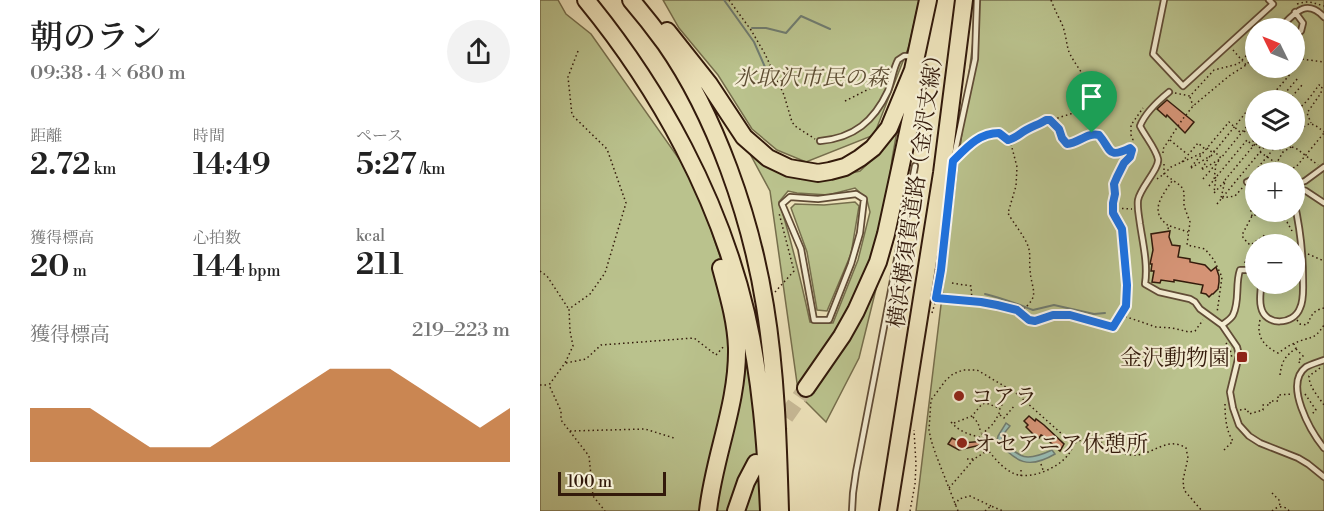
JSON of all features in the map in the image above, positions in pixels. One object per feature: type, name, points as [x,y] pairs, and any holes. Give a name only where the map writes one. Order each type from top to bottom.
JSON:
[{"type":"highway","points":[[586,0],[618,40],[672,128],[709,201],[723,238],[746,313],[757,370],[763,412],[769,511]]},
{"type":"highway","points":[[631,0],[666,45],[690,85],[734,182],[756,260],[765,306],[776,414],[780,511]]},
{"type":"highway","points":[[642,0],[709,84],[744,136],[768,158],[789,168],[818,172],[830,171],[860,158],[873,148],[890,128],[913,70],[928,0]]},
{"type":"highway","points":[[806,388],[842,336],[878,262],[937,0]]},
{"type":"highway","name":"横浜横須賀道路（金沢支線）","points":[[909,379],[942,173],[964,0]]},
{"type":"highway","points":[[708,511],[733,394],[737,350],[734,315],[719,260],[709,201]]},
{"type":"highway","points":[[888,511],[909,379]]},
{"type":"highway","points":[[896,511],[909,379]]},
{"type":"highway","points":[[736,511],[746,482],[756,464]]},
{"type":"lane","points":[[936,298],[953,161],[974,68],[976,0]]},
{"type":"lane","points":[[1164,0],[1153,54],[1183,86],[1273,4],[1269,0]]},
{"type":"lane","points":[[1290,18],[1302,8],[1314,8],[1324,17]]},
{"type":"lane","points":[[1295,12],[1299,18]]},
{"type":"lane","points":[[820,141],[845,136],[858,129],[869,118],[888,90],[898,60],[908,56]]},
{"type":"lane","points":[[962,65],[974,68]]},
{"type":"lane","points":[[1169,92],[1142,120],[1140,126],[1159,162],[1138,198],[1147,273],[1145,285],[1159,292],[1190,299],[1222,326],[1237,347],[1239,354],[1230,392],[1233,411],[1239,425],[1249,436],[1260,443],[1298,458],[1324,477]]},
{"type":"lane","points":[[852,511],[858,462],[915,166]]},
{"type":"lane","points":[[1305,181],[1324,167]]},
{"type":"lane","points":[[1305,191],[1324,203]]},
{"type":"lane","points":[[856,194],[864,199],[860,233],[851,264],[829,320],[814,320],[801,249],[782,204],[790,197],[818,199],[856,194]]},
{"type":"lane","points":[[1299,222],[1301,233]]},
{"type":"lane","points":[[1222,326],[1233,315],[1238,276],[1240,270],[1244,270]]},
{"type":"lane","points":[[1261,294],[1261,308],[1265,315],[1272,320],[1282,322],[1291,319],[1300,310],[1303,294]]},
{"type":"lane","points":[[1324,363],[1306,367],[1298,377],[1298,393],[1304,415],[1312,433],[1324,448]]},
{"type":"path","points":[[729,0],[765,54],[784,95],[792,122],[816,141],[820,141]]},
{"type":"path","points":[[953,161],[978,138],[991,133],[999,133],[1008,140],[1017,138],[1027,129],[1046,120],[1051,121],[1079,111],[1086,104],[1090,92],[1068,50],[1062,23],[1051,0]]},
{"type":"path","points":[[1228,45],[1245,64]]},
{"type":"path","points":[[569,309],[590,294],[605,273],[626,203],[607,149],[572,115],[568,77],[578,51]]},
{"type":"path","points":[[1190,96],[1214,70],[1238,64],[1245,56]]},
{"type":"path","points":[[1305,60],[1324,62]]},
{"type":"path","points":[[1164,174],[1163,149],[1182,120],[1193,106],[1245,66]]},
{"type":"path","points":[[845,101],[891,78]]},
{"type":"path","points":[[1277,90],[1287,78]]},
{"type":"path","points":[[1288,90],[1298,78]]},
{"type":"path","points":[[1297,90],[1302,84]]},
{"type":"path","points":[[1301,162],[1324,133],[1311,123],[1307,113],[1321,93],[1322,86],[1319,85],[1305,103]]},
{"type":"path","points":[[1169,92],[1190,96]]},
{"type":"path","points":[[1190,96],[1193,106]]},
{"type":"path","points":[[1203,179],[1220,159],[1201,170],[1245,113]]},
{"type":"path","points":[[931,320],[936,298],[981,302],[1017,310],[1029,320],[1035,321],[1053,315],[1070,315],[1113,327],[1121,315],[1126,306],[1127,285],[1122,229],[1114,218],[1112,207],[1115,197],[1115,181],[1132,150],[1130,148],[1114,154],[1107,149],[1099,135],[1092,133],[1067,144],[1059,129],[1051,121]]},
{"type":"path","points":[[1210,156],[1191,168],[1228,122],[1245,133]]},
{"type":"path","points":[[1305,125],[1311,123]]},
{"type":"path","points":[[1181,162],[1198,143],[1221,158],[1245,128]]},
{"type":"path","points":[[1170,139],[1188,154]]},
{"type":"path","points":[[1010,140],[1017,167],[1016,186],[1008,213],[1028,245],[1034,292],[1033,300],[1021,311]]},
{"type":"path","points":[[1209,186],[1245,142]]},
{"type":"path","points":[[1211,198],[1250,150]]},
{"type":"path","points":[[1280,150],[1283,153]]},
{"type":"path","points":[[1277,162],[1287,150]]},
{"type":"path","points":[[1299,150],[1318,165]]},
{"type":"path","points":[[1217,204],[1261,151],[1274,162]]},
{"type":"path","points":[[1164,174],[1171,167],[1203,153]]},
{"type":"path","points":[[1214,180],[1216,164]]},
{"type":"path","points":[[1164,174],[1181,186],[1184,192],[1184,207],[1190,222],[1186,245],[1205,249],[1214,260],[1222,277],[1218,313],[1215,319]]},
{"type":"path","points":[[1214,193],[1216,177]]},
{"type":"path","points":[[1173,180],[1162,195],[1157,208],[1159,215],[1169,227],[1189,232]]},
{"type":"path","points":[[1221,198],[1225,181]]},
{"type":"path","points":[[773,294],[794,271],[778,212],[782,204]]},
{"type":"path","points":[[1112,207],[1131,210],[1138,204]]},
{"type":"path","points":[[1245,241],[1242,235],[1249,222]]},
{"type":"path","points":[[1287,222],[1291,231],[1301,233]]},
{"type":"path","points":[[1305,253],[1324,261]]},
{"type":"path","points":[[1244,270],[1245,260]]},
{"type":"path","points":[[540,271],[547,276],[569,309],[573,346],[566,363],[549,385]]},
{"type":"path","points":[[952,283],[971,285],[972,301]]},
{"type":"path","points":[[1293,317],[1300,324],[1307,325],[1312,314],[1324,308]]},
{"type":"path","points":[[1121,315],[1156,327],[1189,332],[1195,331],[1202,320],[1209,316]]},
{"type":"path","points":[[1265,315],[1258,327],[1262,342],[1278,353],[1294,343],[1315,336],[1324,325]]},
{"type":"path","points":[[566,363],[586,359],[601,345],[694,338],[716,355],[728,342]]},
{"type":"path","points":[[1226,342],[1232,359]]},
{"type":"path","points":[[1294,343],[1303,356],[1298,361]]},
{"type":"path","points":[[1280,375],[1285,357],[1296,348]]},
{"type":"path","points":[[1324,363],[1309,376],[1309,380],[1314,392],[1324,405]]},
{"type":"path","points":[[958,511],[930,440],[929,430],[931,400],[953,374],[963,370],[977,370],[1016,393],[1073,444]]},
{"type":"path","points":[[540,385],[549,385]]},
{"type":"path","points":[[549,385],[561,411],[561,420],[588,456],[593,496],[604,511]]},
{"type":"path","points":[[1000,408],[982,404],[972,416],[952,423],[957,429],[967,434],[980,435],[993,424],[1010,390]]},
{"type":"path","points":[[1233,411],[1247,409],[1249,414],[1263,410],[1263,405],[1270,405],[1270,401],[1278,401],[1278,395],[1306,393],[1316,410],[1310,416],[1311,419]]},
{"type":"path","points":[[999,414],[1004,418],[1015,405]]},
{"type":"path","points":[[1224,450],[1233,441],[1226,423],[1225,406]]},
{"type":"path","points":[[972,416],[978,423],[980,435],[988,451],[1011,473],[1021,477],[1033,475],[1059,463],[1072,450],[1073,444]]},
{"type":"path","points":[[910,511],[916,464],[913,428]]},
{"type":"path","points":[[569,431],[645,429],[674,438]]},
{"type":"path","points":[[1073,444],[1086,439],[1095,440],[1132,456],[1170,443],[1179,443],[1186,448],[1188,458],[1183,480],[1184,490],[1202,511]]},
{"type":"path","points":[[949,488],[974,459],[988,451]]},
{"type":"path","points":[[968,459],[974,459]]},
{"type":"path","points":[[1041,464],[1043,471]]},
{"type":"path","points":[[1021,470],[1021,477]]},
{"type":"path","points":[[1272,493],[1279,500],[1281,507]]},
{"type":"path","points":[[955,505],[959,500],[970,496],[1003,511]]},
{"type":"path","points":[[985,511],[991,506]]},
{"type":"path","points":[[1272,511],[1281,507],[1289,511]]},
{"type":"green space","points":[[540,0],[558,0],[566,14],[591,34],[694,180],[740,315],[755,403],[762,511],[540,511]]},
{"type":"green space","name":"氷取沢市民の森","points":[[663,0],[919,0],[909,46],[874,135],[806,162],[777,150],[752,129],[718,75],[679,28]]},
{"type":"green space","points":[[978,0],[1324,0],[1324,511],[916,511]]},
{"type":"green space","points":[[897,131],[882,239],[846,320],[798,390],[770,191],[749,152],[839,176],[860,171],[884,148]],"holes":[[[855,188],[867,200],[870,212],[858,260],[833,323],[810,322],[779,202],[788,191],[828,195]]]},
{"type":"green space","points":[[855,202],[859,206],[851,254],[827,311],[817,310],[807,252],[791,208],[795,204],[824,205]]},
{"type":"green space","points":[[873,285],[877,285],[859,358],[826,422],[805,401],[838,352]]},
{"type":"water","points":[[1006,423],[1010,426],[1002,439],[1014,451],[1024,457],[1036,456],[1052,450],[1055,454],[1037,462],[1017,459],[997,441]]},
{"type":"building","points":[[1167,100],[1194,122],[1185,133],[1167,115],[1166,117],[1157,109]]},
{"type":"building","points":[[1170,231],[1169,237],[1172,245],[1180,246],[1178,257],[1205,265],[1211,271],[1216,267],[1219,276],[1218,289],[1209,297],[1201,293],[1203,285],[1174,280],[1174,282],[1161,280],[1160,283],[1152,282],[1154,271],[1151,271],[1152,264],[1150,264],[1153,250],[1151,234]]},
{"type":"building","points":[[1029,416],[1044,425],[1064,444],[1060,451],[1043,436],[1036,437],[1026,427],[1028,425],[1024,421]]},
{"type":"building","name":"オセアニア休憩所","points":[[952,438],[962,443],[985,441],[985,444],[959,450],[948,444]]},
{"type":"waterway","points":[[724,0],[754,42],[768,74],[771,73]]},
{"type":"waterway","points":[[752,28],[766,28],[786,33],[801,16],[830,29]]},
{"type":"waterway","points":[[985,294],[1033,310],[1054,305],[1094,314],[1105,313]]},
{"type":"tunnel","points":[[772,437],[806,388]]},
{"type":"place","name":"金沢動物園","points":[[1242,357]]},
{"type":"place","name":"コアラ","points":[[959,396]]},
{"type":"place","name":"オセアニア休憩所","points":[[962,443]]},
{"type":"route","points":[[1046,120],[1050,120],[1059,129],[1067,144],[1092,133],[1099,135],[1107,149],[1114,154],[1130,148],[1132,150],[1114,184],[1115,197],[1112,210],[1114,218],[1122,229],[1127,285],[1126,306],[1113,327],[1070,315],[1053,315],[1035,321],[1029,320],[1017,310],[997,305],[936,298],[953,161],[978,138],[987,134],[999,133],[1010,140],[1046,120]]}]
